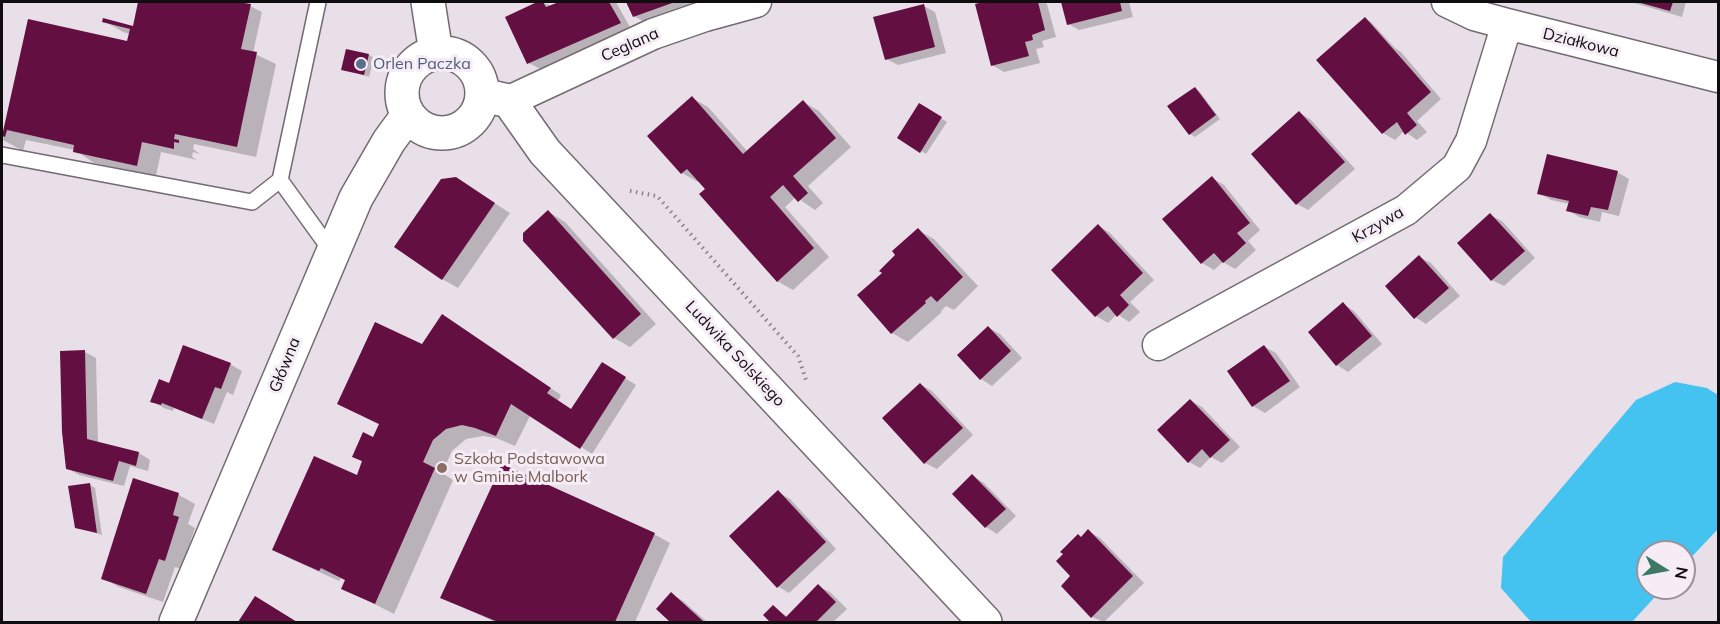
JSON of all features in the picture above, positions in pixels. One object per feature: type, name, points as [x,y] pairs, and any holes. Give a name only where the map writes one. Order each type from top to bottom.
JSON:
[{"type":"street","points":[[428,2],[436,53]]},
{"type":"street","name":"Ceglana","points":[[496,98],[653,34],[756,2]]},
{"type":"street","name":"Działkowa","points":[[1447,2],[1474,15],[1507,24],[1719,76]]},
{"type":"street","name":"Krzywa","points":[[1158,345],[1406,210],[1457,167],[1478,122],[1507,24]]},
{"type":"street","points":[[447,52],[469,63],[477,72],[481,83],[496,98],[480,108],[464,126],[452,132],[441,133],[417,124],[408,115],[403,103],[402,90],[405,77],[412,66],[423,57],[447,52]]},
{"type":"street","name":"Ludwika Solskiego","points":[[496,98],[985,622]]},
{"type":"street","name":"Główna","points":[[176,622],[223,516],[356,198],[389,141],[408,115]]},
{"type":"lane","points":[[2,155],[252,202],[280,180],[318,2]]},
{"type":"lane","points":[[280,180],[332,252]]},
{"type":"water","points":[[1675,382],[1707,388],[1718,395],[1718,529],[1696,552],[1696,540],[1636,540],[1636,600],[1652,600],[1632,622],[1531,622],[1501,588],[1503,557],[1636,400]]},
{"type":"building","points":[[138,2],[251,4],[241,49],[257,52],[237,147],[175,134],[174,139],[179,140],[179,143],[174,142],[174,149],[142,142],[137,166],[73,152],[74,145],[7,130],[5,137],[2,136],[28,19],[127,41],[130,29],[102,22],[103,18],[133,26]]},
{"type":"building","points":[[537,2],[543,2],[546,7],[559,2],[609,2],[621,23],[527,64],[505,17]]},
{"type":"building","points":[[626,2],[675,2],[633,17]]},
{"type":"building","points":[[1038,2],[1045,30],[1032,35],[1033,40],[1025,42],[1029,56],[991,66],[975,4]]},
{"type":"building","points":[[1061,2],[1120,2],[1122,11],[1067,25]]},
{"type":"building","points":[[1637,2],[1673,2],[1670,11]]},
{"type":"building","points":[[924,4],[935,47],[885,60],[873,17]]},
{"type":"building","points":[[1365,17],[1431,92],[1407,113],[1417,125],[1405,135],[1397,122],[1382,134],[1316,60]]},
{"type":"building","points":[[346,49],[369,54],[364,75],[341,70]]},
{"type":"building","points":[[1195,87],[1216,115],[1189,135],[1167,106]]},
{"type":"building","points":[[692,96],[743,154],[803,100],[836,138],[793,176],[808,193],[798,202],[783,185],[770,197],[814,248],[777,282],[699,194],[705,189],[687,169],[681,174],[647,136]]},
{"type":"building","points":[[919,103],[942,117],[920,153],[897,138]]},
{"type":"building","points":[[1299,111],[1345,162],[1296,205],[1251,154]]},
{"type":"building","points":[[1547,154],[1618,171],[1608,210],[1591,207],[1588,216],[1566,211],[1569,201],[1537,194]]},
{"type":"building","points":[[1212,176],[1250,223],[1237,233],[1246,243],[1234,254],[1223,263],[1214,253],[1201,264],[1162,219]]},
{"type":"building","points":[[456,177],[495,203],[442,280],[394,247],[441,179]]},
{"type":"building","points":[[548,210],[641,314],[613,339],[523,241],[523,233]]},
{"type":"building","points":[[1490,213],[1525,251],[1491,281],[1457,243]]},
{"type":"building","points":[[1098,224],[1143,273],[1120,295],[1129,305],[1117,317],[1108,306],[1095,317],[1051,270]]},
{"type":"building","points":[[918,228],[963,277],[937,302],[931,296],[891,334],[857,295],[882,273],[879,271],[895,255],[892,251]]},
{"type":"building","points":[[1419,255],[1449,288],[1414,319],[1385,286]]},
{"type":"building","points":[[1343,302],[1372,336],[1336,366],[1308,332]]},
{"type":"building","points":[[442,314],[551,388],[547,393],[571,409],[602,362],[626,377],[580,449],[511,404],[496,436],[462,425],[446,429],[433,440],[423,462],[435,468],[375,604],[341,589],[345,580],[321,568],[319,571],[272,550],[314,456],[357,475],[362,461],[352,457],[363,432],[373,437],[379,424],[337,404],[375,322],[422,344]]},
{"type":"building","points":[[988,326],[1011,351],[980,380],[957,355]]},
{"type":"building","points":[[183,345],[231,363],[221,389],[215,387],[202,419],[162,403],[161,405],[150,402],[159,379],[169,383]]},
{"type":"building","points":[[1264,345],[1290,381],[1252,407],[1227,371]]},
{"type":"building","points":[[85,350],[87,439],[139,452],[136,466],[119,461],[113,481],[66,469],[62,432],[60,351]]},
{"type":"building","points":[[920,383],[963,428],[924,464],[882,418]]},
{"type":"building","points":[[1190,399],[1230,440],[1210,458],[1202,449],[1188,463],[1157,430]]},
{"type":"building","points":[[502,464],[655,533],[615,622],[498,622],[440,598]]},
{"type":"building","points":[[972,474],[1006,509],[985,528],[952,494]]},
{"type":"building","points":[[133,478],[179,493],[173,515],[179,517],[165,561],[159,559],[146,594],[101,579]]},
{"type":"building","points":[[90,483],[97,533],[75,528],[68,486]]},
{"type":"building","points":[[778,490],[826,542],[777,588],[729,536]]},
{"type":"building","points":[[1088,529],[1133,576],[1091,618],[1061,586],[1070,576],[1056,561],[1063,554],[1060,552],[1078,534],[1081,537]]},
{"type":"building","points":[[818,584],[836,602],[816,622],[770,622],[763,615],[773,605],[786,617]]},
{"type":"building","points":[[671,592],[704,622],[670,622],[656,609]]},
{"type":"building","points":[[255,596],[297,622],[238,622]]},
{"type":"place","name":"Orlen Paczka","points":[[361,64]]},
{"type":"place","name":"Szkoła Podstawowa w Gminie Malbork","points":[[442,468]]}]
